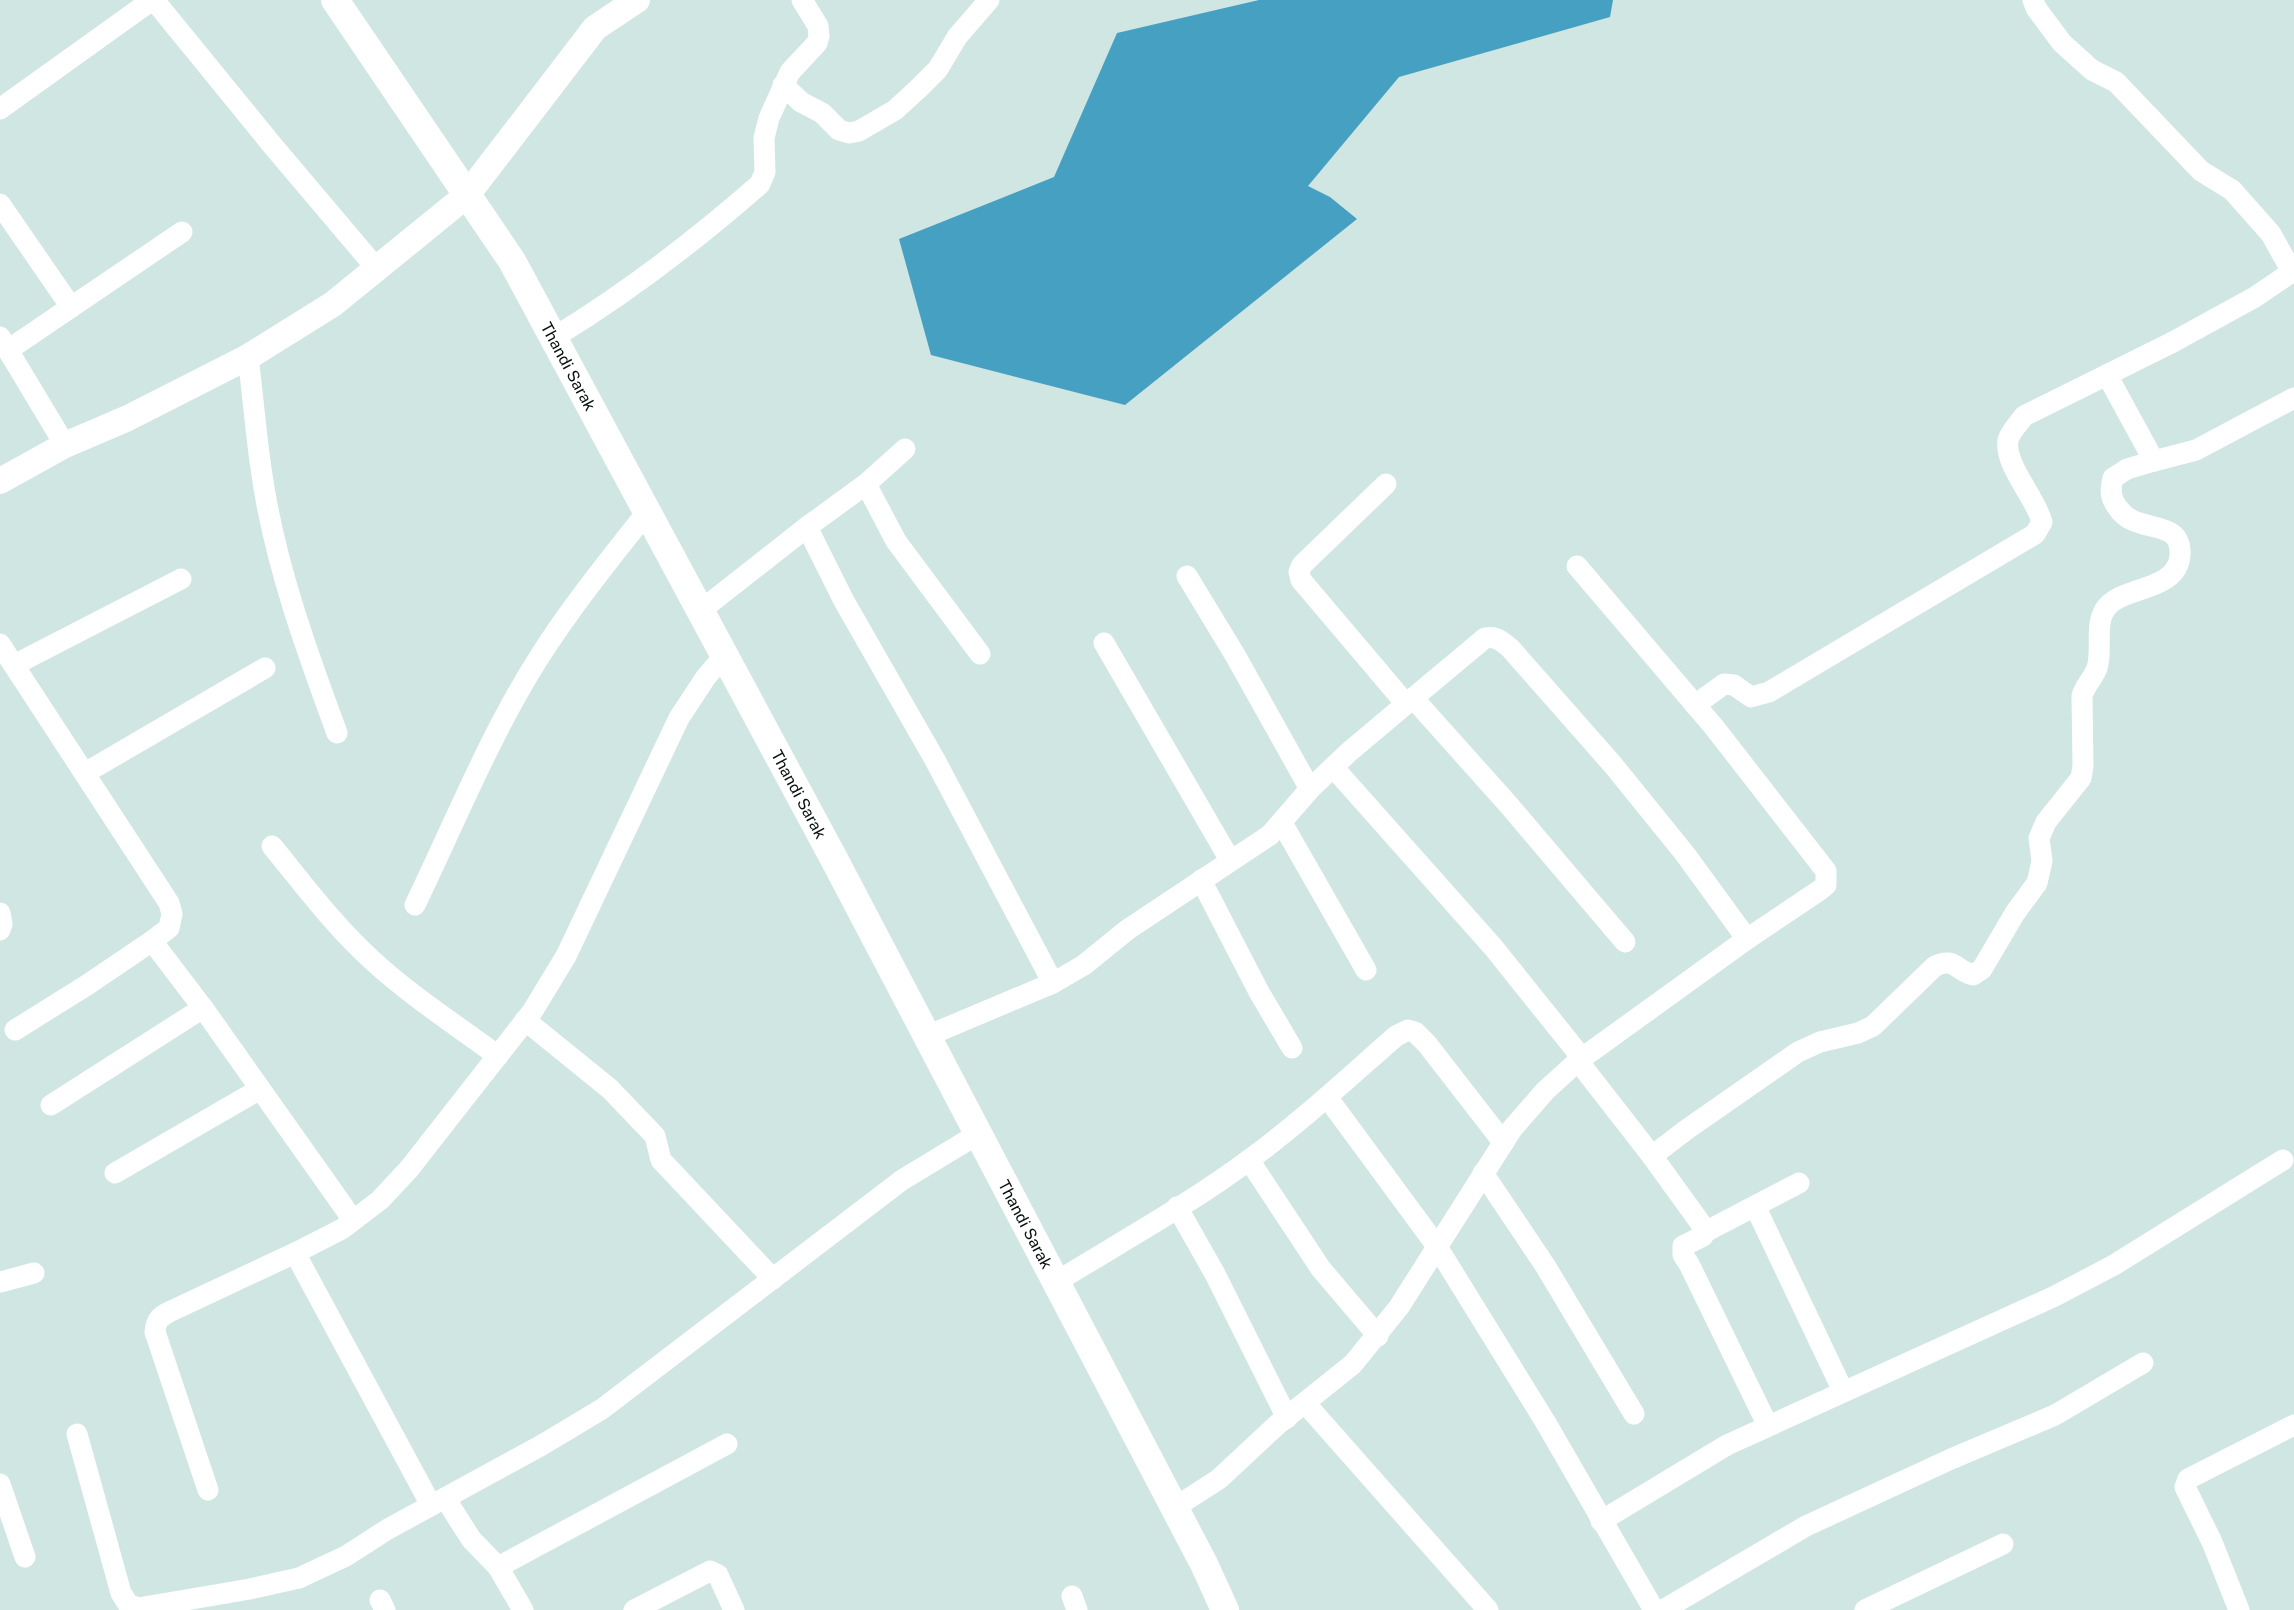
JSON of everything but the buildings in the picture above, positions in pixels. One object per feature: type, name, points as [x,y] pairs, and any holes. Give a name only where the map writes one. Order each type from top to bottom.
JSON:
[{"type":"main road","name":"Thandi Sarak","points":[[335,0],[512,261],[927,1036],[1225,1610]]},
{"type":"street","points":[[0,109],[153,0],[377,269]]},
{"type":"street","points":[[0,481],[65,445],[128,418],[248,357],[333,304],[467,195],[595,28],[637,0]]},
{"type":"street","points":[[554,338],[658,268],[760,184],[765,172],[764,138],[769,118],[790,72],[817,43],[819,36],[818,26],[802,0]]},
{"type":"street","points":[[783,85],[801,102],[822,113],[839,130],[849,133],[859,131],[895,110],[938,69],[957,37],[989,0]]},
{"type":"street","points":[[1695,705],[1725,684],[1734,685],[1751,697],[1769,692],[2035,534],[2043,522],[2038,508],[2008,456],[2008,438],[2024,416],[2173,342],[2255,297],[2293,273],[2271,234],[2232,190],[2201,171],[2116,82],[2092,70],[2062,43],[2036,8],[2033,0]]},
{"type":"street","points":[[0,204],[71,307]]},
{"type":"street","points":[[65,445],[4,343],[71,307],[182,232]]},
{"type":"street","points":[[248,357],[262,476],[278,550],[301,635],[337,733]]},
{"type":"street","points":[[2107,375],[2154,461]]},
{"type":"street","points":[[1652,1156],[1798,1052],[1820,1042],[1858,1034],[1873,1026],[1935,966],[1945,961],[1973,975],[1982,969],[2015,914],[2037,883],[2042,861],[2040,838],[2046,822],[2081,778],[2083,766],[2082,696],[2085,685],[2097,668],[2099,624],[2104,611],[2114,600],[2159,583],[2174,573],[2180,557],[2178,541],[2170,532],[2162,527],[2131,521],[2121,514],[2113,502],[2110,490],[2113,478],[2127,469],[2196,450],[2294,398]]},
{"type":"street","points":[[700,611],[866,484],[905,449]]},
{"type":"street","points":[[866,484],[896,541],[980,654]]},
{"type":"street","points":[[1386,484],[1302,565],[1299,572],[1301,580],[1409,701],[1507,803],[1625,942]]},
{"type":"street","points":[[415,905],[493,743],[538,660],[598,573],[647,512]]},
{"type":"street","points":[[807,527],[844,601],[934,760],[1053,983]]},
{"type":"street","points":[[1174,1508],[1219,1479],[1287,1418],[1353,1364],[1378,1336],[1399,1307],[1503,1142],[1545,1091],[1580,1060],[1826,885],[1826,871],[1804,842],[1695,705],[1577,566]]},
{"type":"street","points":[[1187,576],[1235,655],[1310,789]]},
{"type":"street","points":[[14,665],[181,579]]},
{"type":"street","points":[[927,1036],[1053,983],[1084,965],[1127,930],[1270,835],[1310,789],[1333,767],[1485,638],[1499,639],[1510,648],[1613,765],[1685,854],[1747,939]]},
{"type":"street","points":[[1104,643],[1230,860]]},
{"type":"street","points":[[0,644],[169,903],[172,914],[169,928],[153,941],[15,1030]]},
{"type":"street","points":[[208,1490],[155,1332],[156,1323],[169,1312],[342,1229],[380,1200],[409,1169],[525,1020],[566,956],[678,718],[706,677],[724,656]]},
{"type":"street","points":[[85,773],[265,668]]},
{"type":"street","points":[[1333,767],[1493,947],[1652,1156],[1705,1232]]},
{"type":"street","points":[[1282,823],[1366,970]]},
{"type":"street","points":[[272,846],[335,921],[372,960],[412,993],[498,1056]]},
{"type":"street","points":[[1201,880],[1259,992],[1292,1048]]},
{"type":"street","points":[[0,913],[2,924],[0,930]]},
{"type":"street","points":[[153,941],[353,1220]]},
{"type":"street","points":[[51,1105],[203,1008]]},
{"type":"street","points":[[525,1020],[610,1089],[655,1136],[661,1160],[773,1279]]},
{"type":"street","points":[[1056,1281],[1249,1161],[1396,1036],[1408,1030],[1415,1032],[1503,1142]]},
{"type":"street","points":[[115,1173],[260,1089]]},
{"type":"street","points":[[1327,1097],[1436,1245],[1546,1423],[1654,1610]]},
{"type":"street","points":[[77,1434],[121,1593],[128,1604],[138,1608],[250,1589],[299,1578],[346,1556],[602,1409],[902,1180],[978,1134]]},
{"type":"street","points":[[1601,1521],[1727,1445],[1843,1390],[2055,1296],[2114,1265],[2283,1160]]},
{"type":"street","points":[[1249,1161],[1321,1269],[1378,1336]]},
{"type":"street","points":[[1483,1173],[1546,1267],[1634,1414]]},
{"type":"street","points":[[1768,1426],[1683,1255],[1683,1246],[1703,1236],[1705,1232],[1799,1183]]},
{"type":"street","points":[[1755,1206],[1843,1390]]},
{"type":"street","points":[[1177,1207],[1215,1274],[1287,1418]]},
{"type":"street","points":[[295,1253],[438,1502],[498,1567],[523,1610]]},
{"type":"street","points":[[0,1282],[34,1273]]},
{"type":"street","points":[[1663,1610],[1806,1526],[1951,1459],[2055,1415],[2143,1363]]},
{"type":"street","points":[[1305,1403],[1488,1610]]},
{"type":"street","points":[[2239,1610],[2212,1542],[2189,1497],[2186,1487],[2188,1479],[2294,1425]]},
{"type":"street","points":[[498,1567],[727,1444]]},
{"type":"street","points":[[0,1484],[25,1557]]},
{"type":"street","points":[[1865,1610],[1891,1604],[2003,1544]]},
{"type":"street","points":[[634,1610],[710,1571],[718,1575],[734,1610]]},
{"type":"water","points":[[1259,0],[1613,0],[1610,17],[1399,77],[1308,186],[1330,197],[1357,219],[1125,405],[931,355],[899,239],[1054,177],[1117,33]]}]
